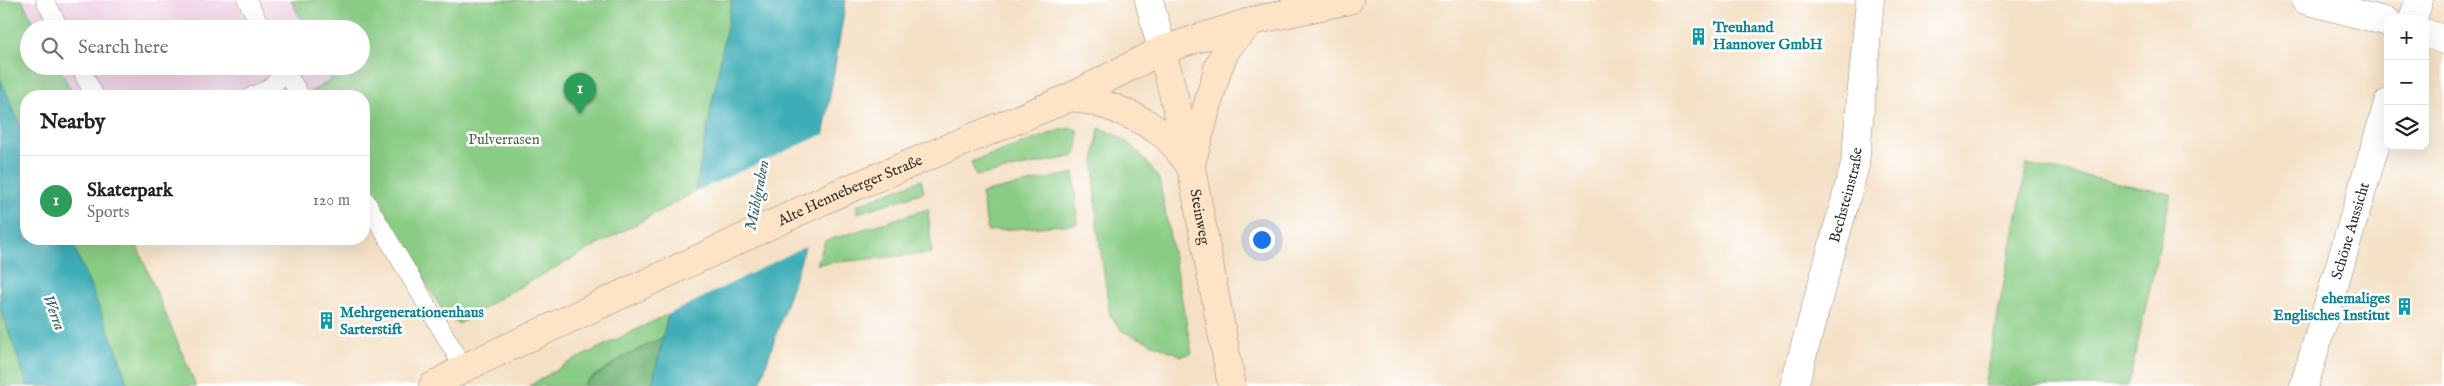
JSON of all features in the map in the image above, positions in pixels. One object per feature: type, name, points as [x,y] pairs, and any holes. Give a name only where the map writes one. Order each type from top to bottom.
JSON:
[{"type":"main road","name":"Alte Henneberger Straße","points":[[433,386],[464,368],[836,194],[1071,97],[1162,50],[1252,21],[1349,0]]},
{"type":"main road","points":[[1191,166],[1211,86],[1227,48],[1252,21]]},
{"type":"main road","name":"Steinweg","points":[[1162,50],[1191,166],[1232,386]]},
{"type":"main road","points":[[1071,97],[1120,112],[1152,126],[1168,139],[1191,166]]},
{"type":"street","points":[[1149,0],[1162,50]]},
{"type":"street","name":"Bechsteinstraße","points":[[1794,386],[1855,165],[1870,0]]},
{"type":"street","points":[[2305,0],[2384,21]]},
{"type":"street","points":[[2414,15],[2419,0]]},
{"type":"street","points":[[2429,34],[2444,40]]},
{"type":"street","name":"Schöne Aussicht","points":[[2304,386],[2387,105]]},
{"type":"lane","points":[[45,0],[55,20]]},
{"type":"lane","points":[[248,0],[258,20]]},
{"type":"lane","points":[[84,75],[92,90]]},
{"type":"lane","points":[[264,90],[275,84],[278,75]]},
{"type":"lane","points":[[287,75],[297,90]]},
{"type":"lane","points":[[370,208],[464,368]]},
{"type":"shaded area","points":[[22,0],[291,0],[301,20],[32,20]]},
{"type":"shaded area","points":[[63,75],[330,75],[333,80],[313,90],[71,90]]},
{"type":"green space","points":[[0,0],[22,0],[32,20],[20,20],[20,75],[63,75],[71,90],[20,90],[20,245],[137,245],[196,386],[0,386]]},
{"type":"green space","name":"Pulverrasen","points":[[291,0],[732,0],[695,192],[503,296],[459,324],[446,316],[370,189],[370,90],[314,90],[332,80],[330,75],[370,75],[370,20],[301,20]]},
{"type":"green space","points":[[1070,128],[1078,130],[1075,156],[976,176],[971,162]]},
{"type":"green space","points":[[1099,128],[1127,142],[1147,162],[1159,179],[1192,353],[1182,356],[1122,331],[1110,315],[1097,225],[1094,162]]},
{"type":"green space","points":[[2027,164],[2171,194],[2128,386],[1984,386]]},
{"type":"green space","points":[[1074,173],[1077,224],[988,231],[981,193]]},
{"type":"green space","points":[[921,180],[924,192],[857,213],[857,205]]},
{"type":"green space","points":[[928,209],[932,253],[817,264],[825,241]]},
{"type":"green space","points":[[668,314],[663,337],[622,358],[585,382],[585,386],[529,386],[570,362]]},
{"type":"green space","points":[[663,337],[652,386],[585,386],[585,383],[622,358]]},
{"type":"water","name":"Mühlgraben","points":[[732,0],[846,0],[804,251],[759,386],[652,386],[695,192]]},
{"type":"water","name":"Werra","points":[[0,78],[20,124],[20,245],[73,245],[117,351],[128,386],[28,386],[0,308]]},
{"type":"pier","points":[[826,133],[808,245],[665,316],[692,193]]},
{"type":"place","name":"Treuhand Hannover GmbH","points":[[1699,36]]},
{"type":"place","name":"Skaterpark","points":[[580,114]]},
{"type":"place","name":"ehemaliges Englisches Institut","points":[[2404,307]]},
{"type":"place","name":"Mehrgenerationenhaus Sarterstift","points":[[326,321]]}]
